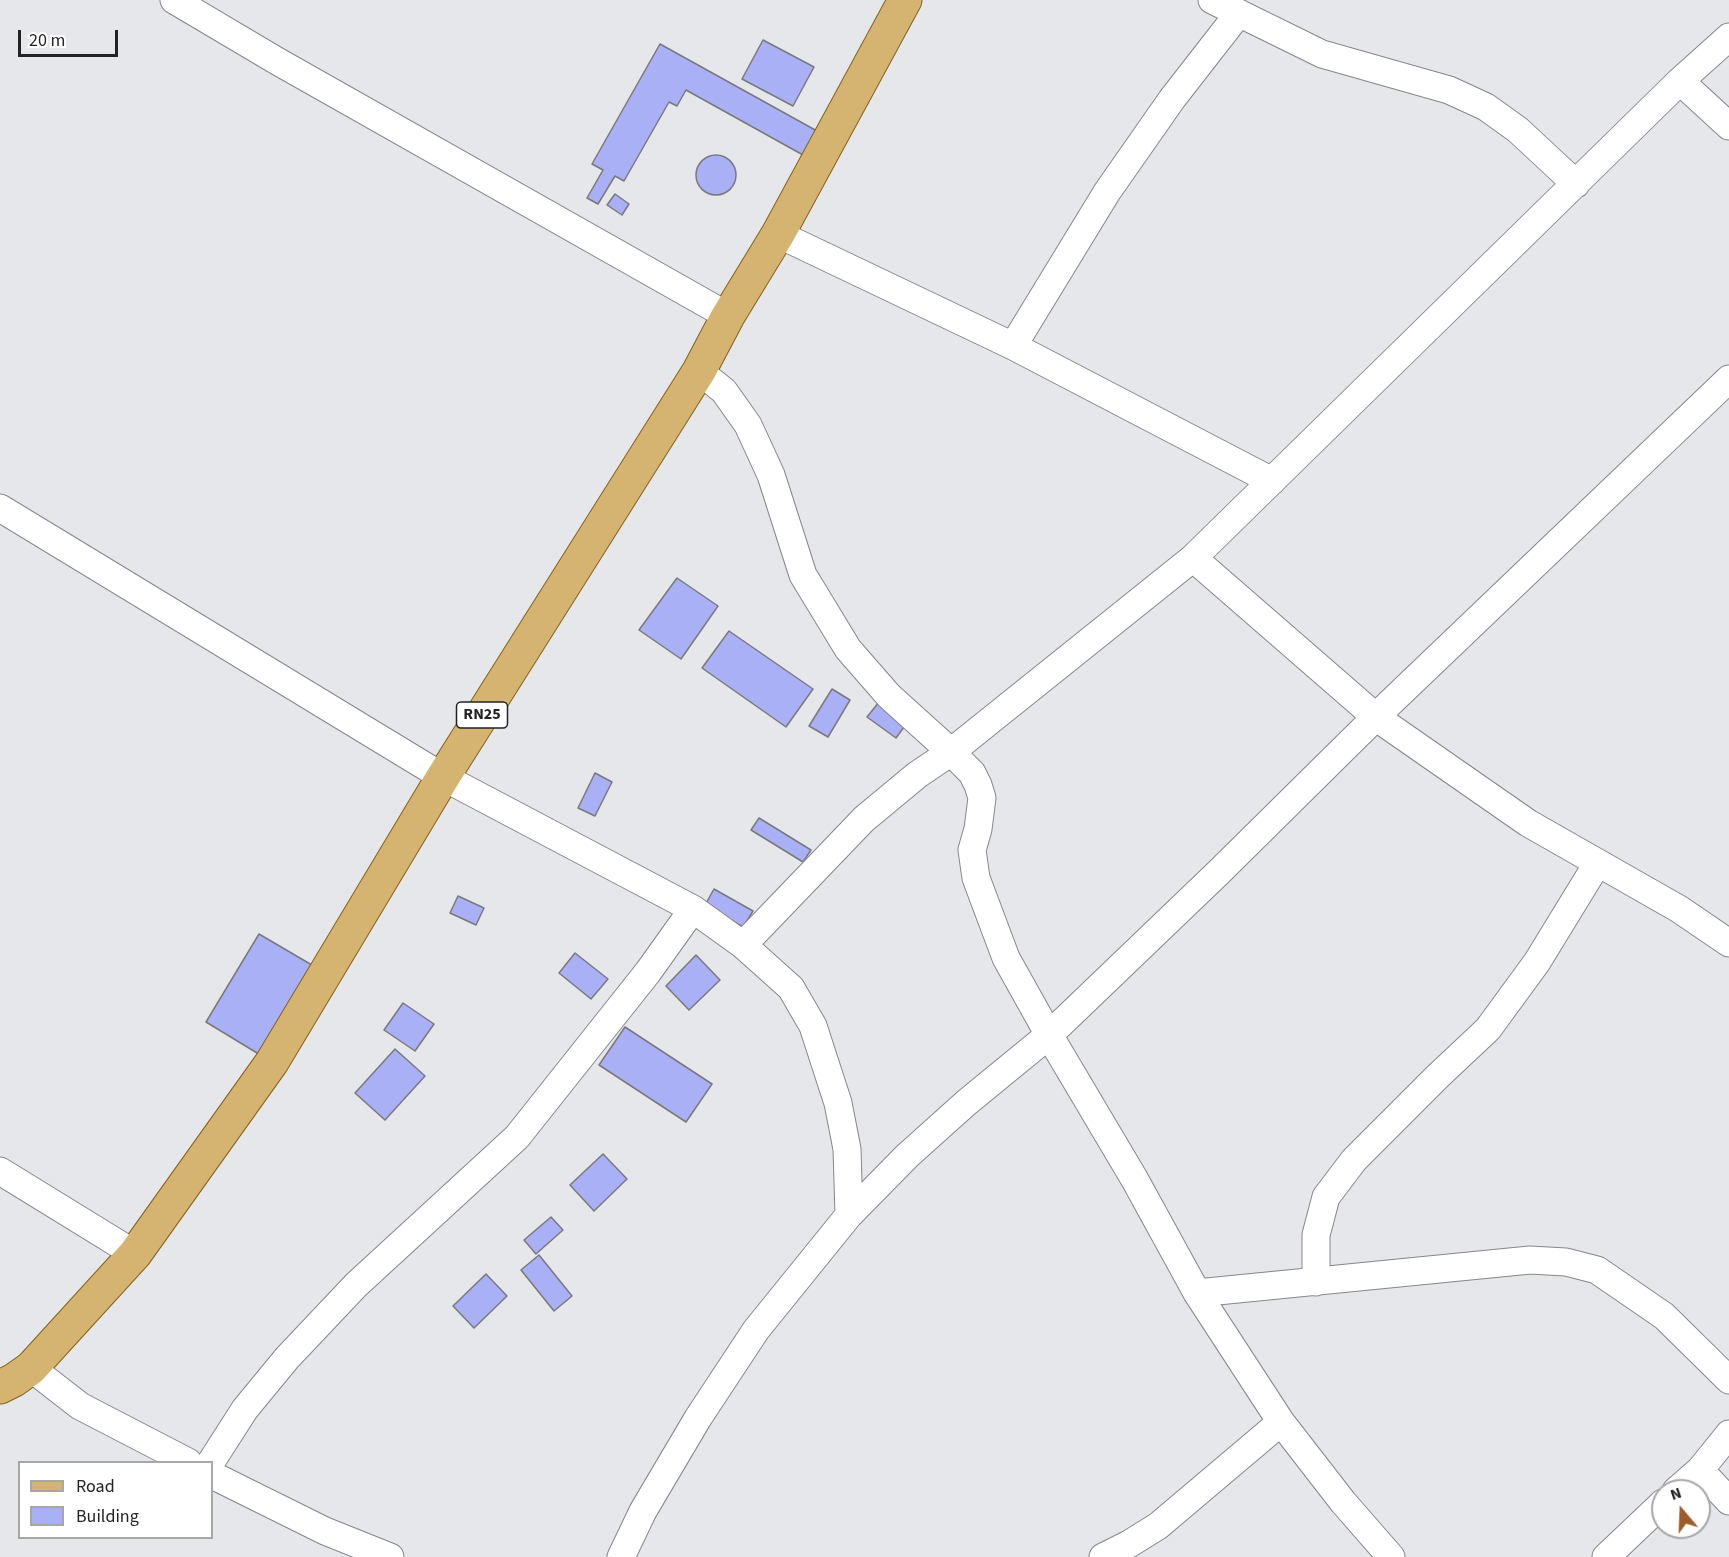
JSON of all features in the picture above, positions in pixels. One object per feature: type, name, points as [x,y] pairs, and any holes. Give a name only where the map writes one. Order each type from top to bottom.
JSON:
[{"type":"main road","name":"RN25","points":[[0,1387],[31,1368],[135,1254],[272,1062],[443,777],[699,371],[728,316],[778,234],[905,0]]},
{"type":"street","points":[[174,0],[277,61],[728,316]]},
{"type":"street","points":[[1212,0],[1322,54],[1449,90],[1486,107],[1518,130],[1576,184]]},
{"type":"street","points":[[1013,346],[1107,192],[1172,99],[1239,13]]},
{"type":"street","points":[[743,945],[864,819],[1193,558],[1680,81],[1729,36]]},
{"type":"street","points":[[1680,81],[1729,126]]},
{"type":"street","points":[[778,234],[1013,346],[1272,481]]},
{"type":"street","points":[[699,371],[724,391],[748,425],[771,475],[803,575],[848,649],[889,696],[972,773],[982,798],[978,829],[972,850],[976,878],[1006,958],[1135,1180],[1197,1293],[1281,1422],[1343,1502],[1391,1557]]},
{"type":"street","points":[[621,1557],[643,1511],[698,1418],[756,1330],[849,1215],[966,1103],[1049,1035],[1219,873],[1399,695],[1729,380]]},
{"type":"street","points":[[0,508],[443,777],[693,909],[743,945],[791,988],[813,1026],[838,1103],[847,1149],[849,1215]]},
{"type":"street","points":[[1193,558],[1377,718],[1528,823],[1679,909],[1729,943]]},
{"type":"street","points":[[1316,1282],[1316,1235],[1326,1197],[1354,1160],[1488,1029],[1537,962],[1597,864]]},
{"type":"street","points":[[212,1461],[245,1409],[287,1358],[357,1285],[517,1137],[648,972],[693,909]]},
{"type":"street","points":[[0,1171],[135,1254]]},
{"type":"street","points":[[1197,1293],[1530,1260],[1566,1262],[1597,1270],[1664,1316],[1729,1380]]},
{"type":"street","points":[[31,1368],[80,1406],[186,1461]]},
{"type":"street","points":[[1103,1557],[1158,1526],[1281,1422]]},
{"type":"street","points":[[1690,1479],[1700,1470],[1729,1434]]},
{"type":"street","points":[[1700,1470],[1729,1502]]},
{"type":"street","points":[[213,1475],[325,1531],[390,1557]]},
{"type":"street","points":[[1606,1557],[1651,1514]]},
{"type":"building","points":[[763,40],[814,67],[793,106],[742,79]]},
{"type":"building","points":[[660,44],[817,131],[803,155],[686,90],[677,106],[669,102],[624,181],[615,176],[598,204],[587,198],[603,170],[592,164]]},
{"type":"building","points":[[716,155],[730,161],[736,175],[730,189],[716,195],[702,189],[696,175],[702,161]]},
{"type":"building","points":[[615,194],[629,204],[622,215],[607,205]]},
{"type":"building","points":[[677,578],[718,606],[681,659],[639,630]]},
{"type":"building","points":[[729,631],[813,689],[786,727],[702,668]]},
{"type":"building","points":[[832,689],[850,700],[828,737],[809,726]]},
{"type":"building","points":[[879,702],[907,723],[896,738],[867,717]]},
{"type":"building","points":[[595,773],[612,782],[595,816],[578,808]]},
{"type":"building","points":[[759,818],[811,850],[803,862],[751,830]]},
{"type":"building","points":[[714,889],[753,911],[743,927],[705,905]]},
{"type":"building","points":[[458,896],[484,908],[476,925],[450,913]]},
{"type":"building","points":[[259,934],[317,968],[262,1056],[206,1022]]},
{"type":"building","points":[[575,953],[608,979],[591,999],[559,973]]},
{"type":"building","points":[[696,955],[720,980],[689,1010],[666,986]]},
{"type":"building","points":[[403,1003],[434,1024],[415,1051],[384,1030]]},
{"type":"building","points":[[625,1027],[712,1084],[686,1122],[599,1065]]},
{"type":"building","points":[[395,1049],[425,1076],[385,1120],[355,1093]]},
{"type":"building","points":[[603,1154],[627,1179],[594,1211],[570,1185]]},
{"type":"building","points":[[551,1217],[563,1230],[536,1254],[524,1240]]},
{"type":"building","points":[[539,1255],[572,1296],[554,1311],[521,1270]]},
{"type":"building","points":[[486,1274],[507,1296],[474,1328],[453,1306]]}]
